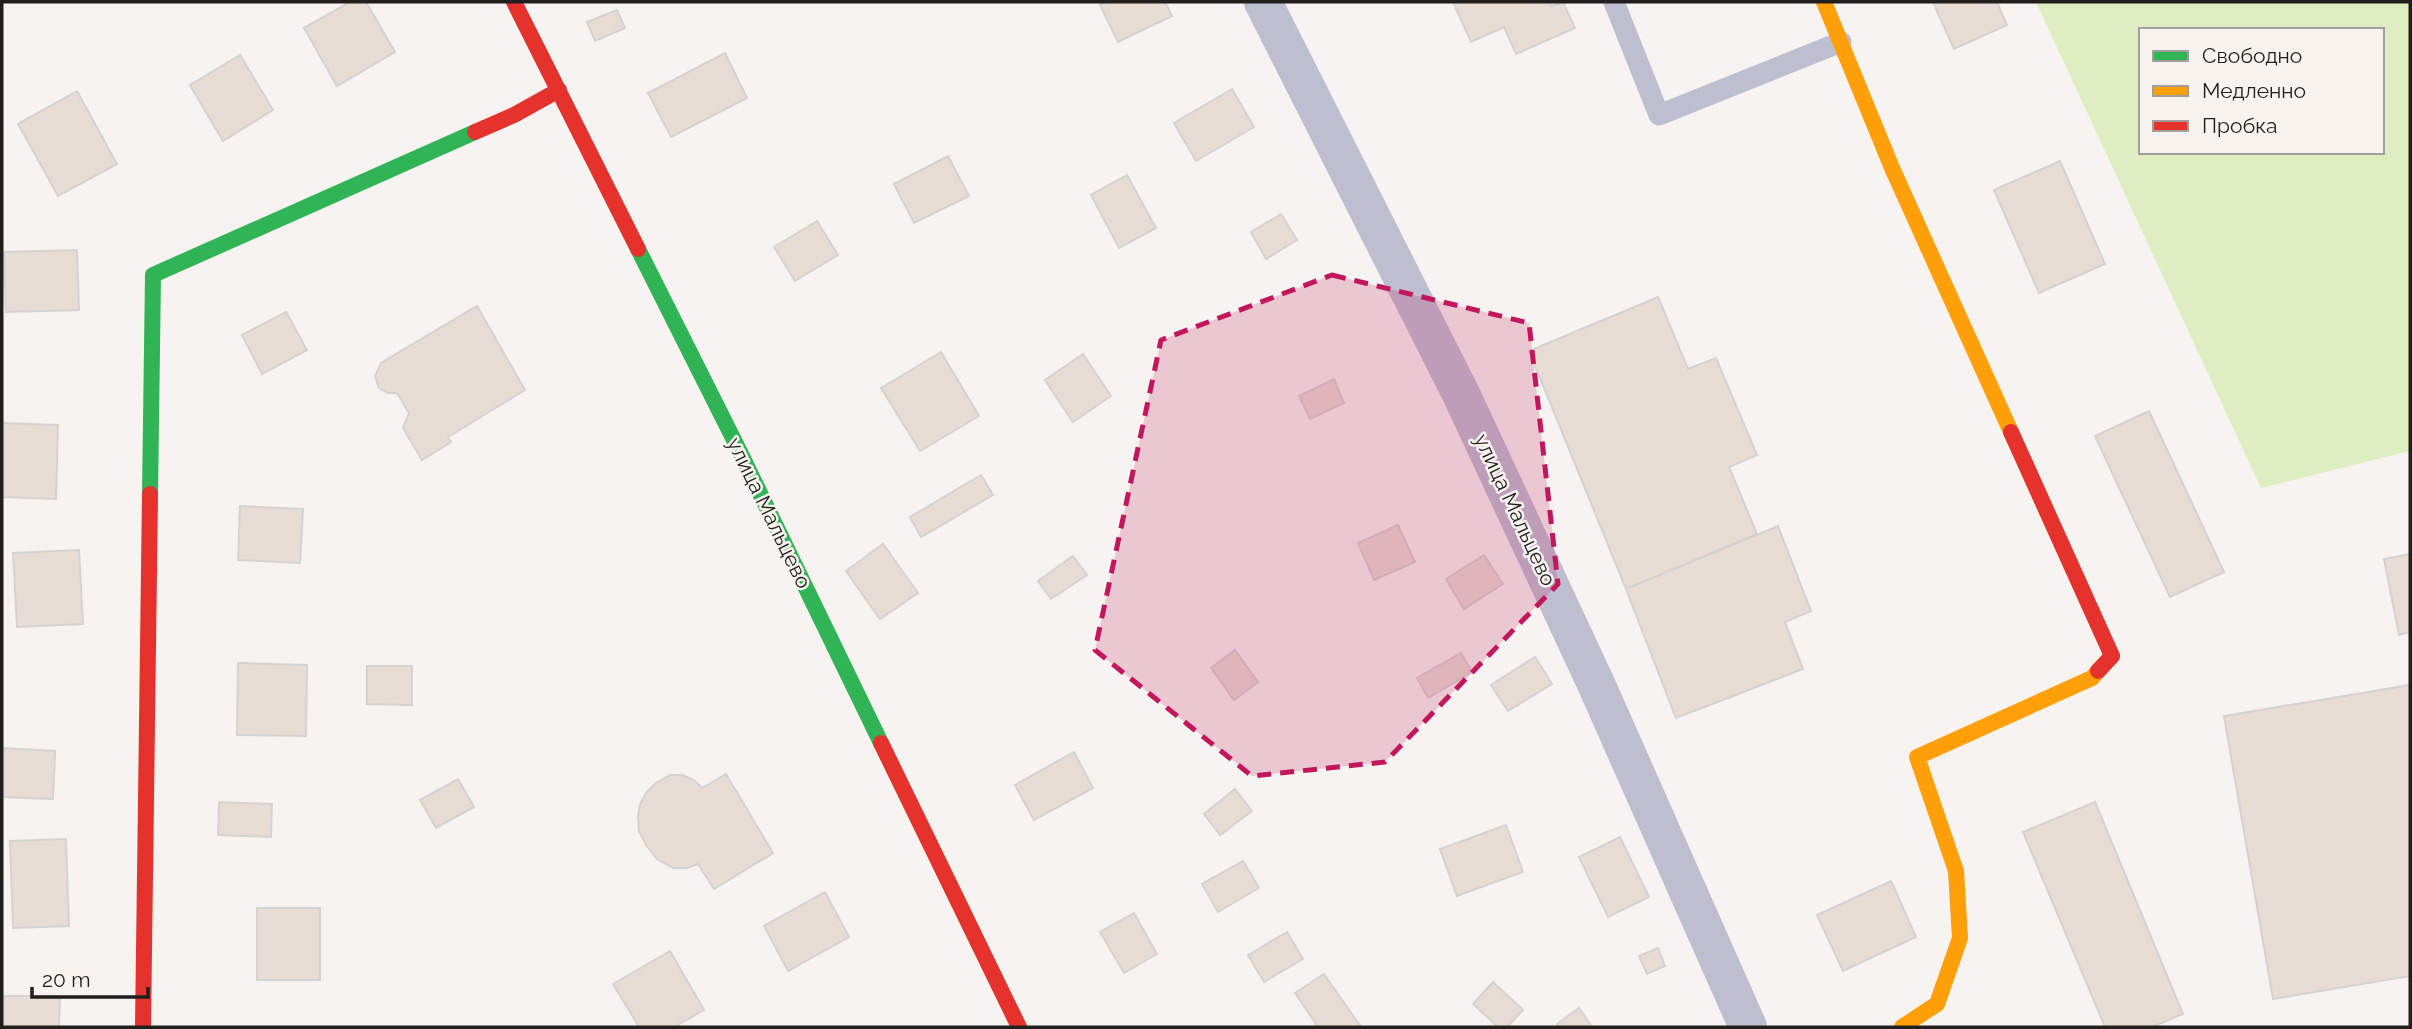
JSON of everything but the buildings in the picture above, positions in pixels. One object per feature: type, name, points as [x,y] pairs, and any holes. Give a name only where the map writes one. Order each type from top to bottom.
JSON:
[{"type":"street","name":"улица Мальцево","points":[[514,2],[741,454],[1019,1027]]},
{"type":"street","name":"улица Мальцево","points":[[1263,2],[1461,394],[1597,686],[1748,1027]]},
{"type":"street","points":[[1824,2],[1892,168],[2112,656],[2092,678],[1917,757],[1956,871],[1960,938],[1937,1003],[1902,1027]]},
{"type":"street","points":[[143,1027],[153,275],[514,115],[559,90]]},
{"type":"lane","points":[[1614,2],[1659,115],[1841,42]]},
{"type":"highlighted area","points":[[1332,275],[1529,323],[1558,584],[1385,762],[1252,776],[1095,650],[1161,340]]},
{"type":"green space","points":[[2036,2],[2410,2],[2410,451],[2261,488]]},
{"type":"traffic: fast","points":[[150,494],[153,275],[475,132]]},
{"type":"traffic: fast","points":[[638,249],[881,743]]},
{"type":"traffic: slow","points":[[1824,2],[1892,168],[2011,432]]},
{"type":"traffic: slow","points":[[1902,1027],[1937,1004],[1960,938],[1956,871],[1917,757],[2092,678],[2098,671]]},
{"type":"traffic: jam","points":[[514,2],[638,249]]},
{"type":"traffic: jam","points":[[475,132],[514,115],[559,90]]},
{"type":"traffic: jam","points":[[2011,432],[2112,656],[2098,671]]},
{"type":"traffic: jam","points":[[143,1027],[150,494]]},
{"type":"traffic: jam","points":[[881,743],[1019,1027]]}]
